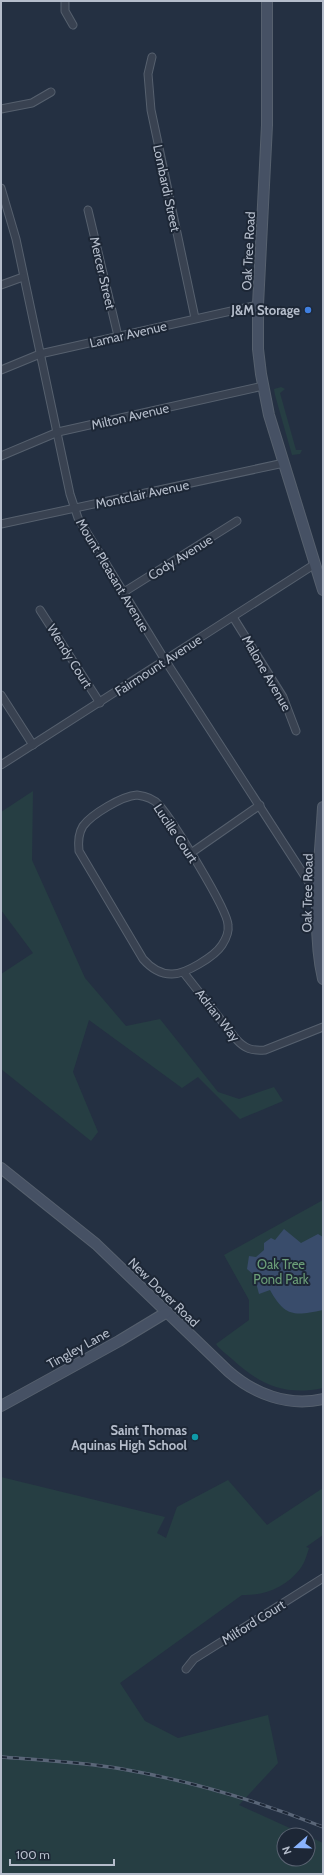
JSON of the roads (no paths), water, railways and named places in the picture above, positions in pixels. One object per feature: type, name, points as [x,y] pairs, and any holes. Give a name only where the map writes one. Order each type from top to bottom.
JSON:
[{"type":"main road","name":"Oak Tree Road","points":[[267,1],[267,125],[258,305],[258,348],[263,386],[284,463],[323,590]]},
{"type":"main road","name":"Oak Tree Road","points":[[323,807],[318,896],[318,935],[323,979]]},
{"type":"main road","name":"New Dover Road","points":[[1,1168],[96,1244],[232,1374],[253,1389],[282,1400],[306,1401],[323,1399]]},
{"type":"main road","name":"Tingley Lane","points":[[1,1406],[119,1341],[166,1312]]},
{"type":"street","points":[[65,1],[65,11],[73,26]]},
{"type":"street","name":"Lombardi Street","points":[[152,57],[148,74],[150,110],[195,318]]},
{"type":"street","points":[[1,109],[32,103],[51,92]]},
{"type":"street","name":"Mount Pleasant Avenue","points":[[1,188],[16,240],[74,508],[94,546],[165,660],[260,804],[318,896]]},
{"type":"street","name":"Mercer Street","points":[[88,210],[118,336]]},
{"type":"street","points":[[1,285],[23,277]]},
{"type":"street","name":"Lamar Avenue","points":[[1,370],[40,354],[258,305]]},
{"type":"street","name":"Milton Avenue","points":[[1,456],[58,432],[263,386]]},
{"type":"street","name":"Montclair Avenue","points":[[1,524],[284,463]]},
{"type":"street","name":"Cody Avenue","points":[[124,592],[237,521]]},
{"type":"street","name":"Fairmount Avenue","points":[[1,765],[315,564]]},
{"type":"street","name":"Wendy Court","points":[[40,610],[100,703]]},
{"type":"street","name":"Malone Avenue","points":[[233,617],[284,697],[296,731]]},
{"type":"street","points":[[1,695],[33,744]]},
{"type":"street","name":"Lucille Court","points":[[144,796],[160,806],[191,853],[225,911],[228,931],[226,938],[219,949],[184,972],[173,975],[162,973],[148,965],[82,857],[79,838],[84,826],[90,819],[125,797],[144,796]]},
{"type":"street","points":[[191,853],[260,804]]},
{"type":"street","name":"Adrian Way","points":[[184,972],[236,1040],[246,1048],[254,1051],[265,1050],[323,1027]]},
{"type":"street","name":"Milford Court","points":[[186,1669],[194,1659],[323,1578]]},
{"type":"water","points":[[284,1229],[301,1243],[318,1234],[323,1237],[323,1310],[305,1313],[291,1312],[286,1310],[275,1299],[270,1290],[259,1294],[254,1275],[247,1269],[249,1256],[256,1257],[264,1250],[264,1243],[271,1238],[275,1240]]},
{"type":"railway","points":[[1,1757],[92,1765],[173,1779],[249,1800],[323,1827]]},
{"type":"place","name":"J&M Storage","points":[[308,310]]},
{"type":"place","name":"Saint Thomas Aquinas High School","points":[[195,1437]]},
{"type":"park label","name":"Oak Tree Pond Park","points":[[281,1272]]}]
